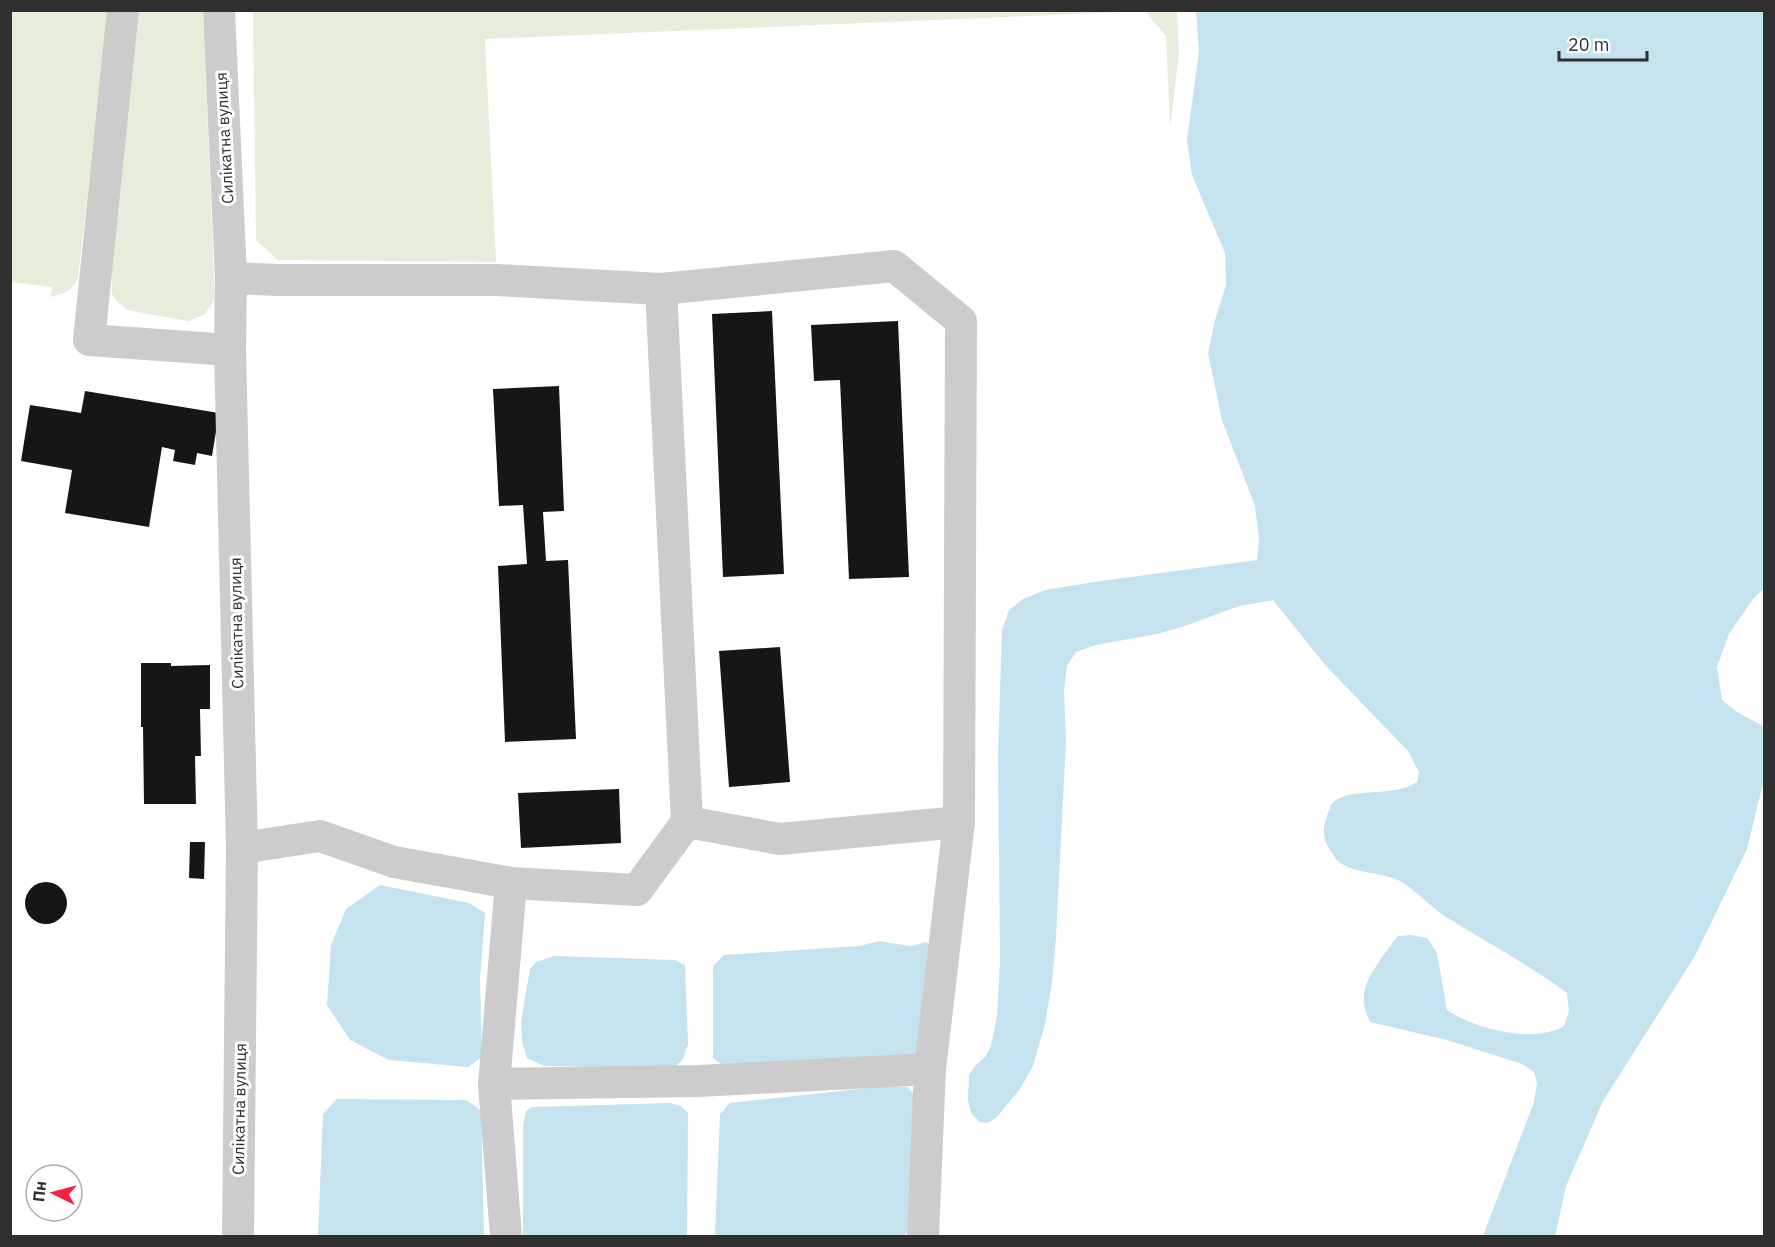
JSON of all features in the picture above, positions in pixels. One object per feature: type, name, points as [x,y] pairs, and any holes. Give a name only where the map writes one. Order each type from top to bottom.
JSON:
[{"type":"street","points":[[123,10],[89,340],[230,350]]},
{"type":"street","name":"Силікатна вулиця","points":[[219,10],[231,278],[230,350],[242,848],[238,1236]]},
{"type":"street","points":[[231,278],[496,280],[661,289],[894,266],[961,321],[959,822],[930,1069],[923,1236]]},
{"type":"street","points":[[242,848],[320,836],[394,862],[511,884],[637,890],[687,822],[661,289]]},
{"type":"street","points":[[687,822],[780,839],[959,822]]},
{"type":"street","points":[[506,1236],[494,1084],[511,884]]},
{"type":"street","points":[[494,1084],[698,1081],[930,1069]]},
{"type":"green space","points":[[1177,10],[1179,54],[1170,127],[1166,36],[1145,11],[485,39],[496,262],[278,260],[256,240],[253,11]]},
{"type":"green space","points":[[11,11],[108,11],[78,279],[67,291],[50,297],[52,287],[11,282]]},
{"type":"green space","points":[[139,11],[203,11],[215,299],[205,314],[189,321],[127,310],[112,294],[112,270]]},
{"type":"water","points":[[1196,11],[1764,11],[1764,588],[1753,599],[1729,634],[1717,667],[1722,700],[1737,712],[1763,726],[1764,779],[1747,849],[1695,956],[1603,1101],[1566,1186],[1555,1236],[1483,1236],[1534,1102],[1537,1083],[1534,1072],[1522,1064],[1447,1040],[1370,1022],[1364,998],[1368,980],[1389,948],[1398,936],[1411,935],[1427,938],[1437,953],[1447,1010],[1473,1023],[1504,1032],[1521,1034],[1551,1031],[1564,1026],[1569,1011],[1567,993],[1443,915],[1400,881],[1353,869],[1336,859],[1328,847],[1324,833],[1331,805],[1347,795],[1407,787],[1417,782],[1419,772],[1408,751],[1327,667],[1273,600],[1239,606],[1157,634],[1096,645],[1076,652],[1067,666],[1064,690],[1066,741],[1056,937],[1052,983],[1045,1024],[1033,1066],[1020,1089],[996,1118],[987,1123],[980,1122],[971,1113],[968,1100],[969,1075],[986,1056],[991,1045],[997,1017],[1000,960],[998,753],[1002,630],[1009,610],[1023,599],[1045,590],[1257,560],[1259,538],[1255,506],[1222,420],[1208,353],[1226,285],[1225,253],[1192,175],[1187,140],[1199,51]]},
{"type":"water","points":[[380,885],[469,903],[485,913],[480,979],[482,1057],[468,1067],[389,1060],[350,1040],[327,1005],[331,945],[346,909]]},
{"type":"water","points":[[879,941],[910,946],[926,942],[934,947],[920,1051],[912,1061],[725,1067],[713,1058],[713,966],[724,955],[860,946]]},
{"type":"water","points":[[554,956],[675,960],[685,965],[688,1044],[683,1059],[674,1068],[544,1066],[527,1058],[522,1041],[521,1022],[530,969],[536,962]]},
{"type":"water","points":[[877,1087],[908,1087],[919,1101],[912,1221],[905,1236],[715,1236],[720,1114],[730,1103]]},
{"type":"water","points":[[337,1099],[466,1100],[481,1110],[484,1236],[318,1236],[323,1114]]},
{"type":"water","points":[[670,1103],[681,1106],[688,1113],[687,1236],[523,1236],[523,1126],[526,1111],[532,1107]]},
{"type":"building","points":[[772,311],[784,574],[723,577],[712,314]]},
{"type":"building","points":[[898,321],[909,577],[849,579],[840,380],[814,381],[811,325]]},
{"type":"building","points":[[559,386],[564,511],[543,512],[546,561],[568,560],[576,739],[505,742],[498,566],[527,564],[523,505],[499,506],[493,389]]},
{"type":"building","points":[[85,391],[219,413],[212,456],[197,453],[195,465],[173,461],[175,450],[162,447],[149,527],[65,513],[72,470],[21,461],[30,405],[81,413]]},
{"type":"building","points":[[780,647],[790,782],[729,787],[719,651]]},
{"type":"building","points":[[141,663],[171,663],[171,666],[210,665],[210,709],[200,709],[201,756],[195,756],[196,804],[144,804]]},
{"type":"building","points":[[619,789],[621,843],[521,848],[518,793]]},
{"type":"building","points":[[190,842],[205,842],[204,879],[189,878]]},
{"type":"building","points":[[46,882],[54,883],[61,888],[66,895],[66,911],[61,918],[54,923],[46,924],[38,923],[31,918],[26,911],[25,903],[26,895],[31,888],[38,883]]}]
